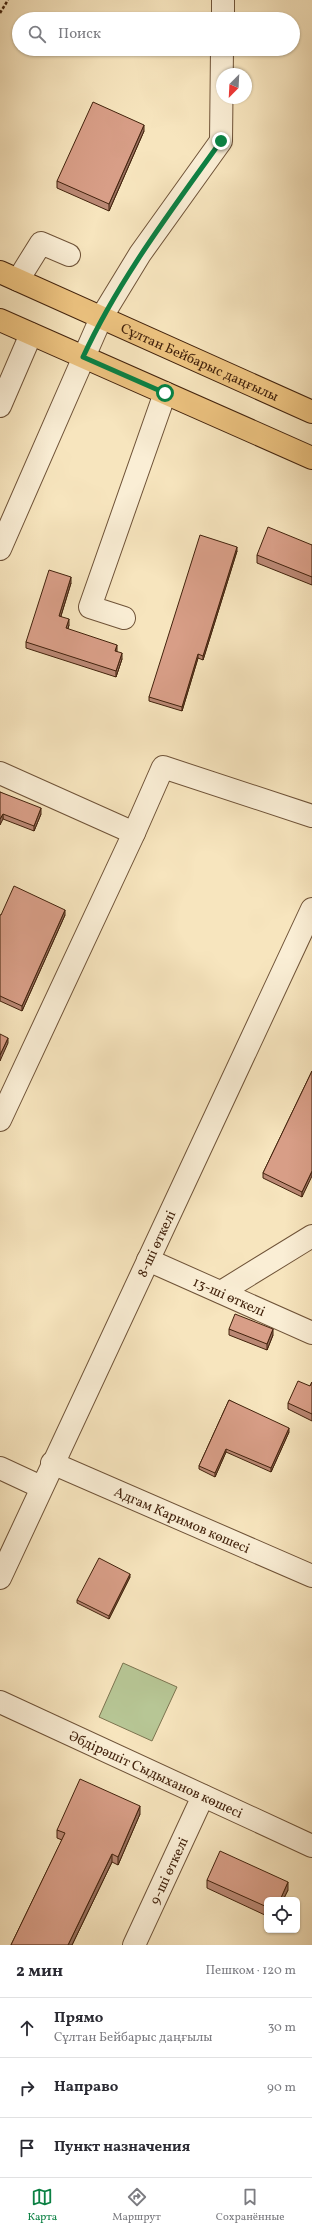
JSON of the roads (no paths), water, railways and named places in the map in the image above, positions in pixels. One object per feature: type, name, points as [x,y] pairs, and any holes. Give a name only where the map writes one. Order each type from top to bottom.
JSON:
[{"type":"main road","name":"Сұлтан Бейбарыс даңғылы","points":[[9,276],[312,412]]},
{"type":"main road","points":[[0,320],[312,458]]},
{"type":"street","points":[[223,0],[223,12]]},
{"type":"street","points":[[0,549],[101,318],[140,254],[221,141],[222,56]]},
{"type":"street","points":[[9,276],[41,243],[69,256]]},
{"type":"street","points":[[0,406],[31,334]]},
{"type":"street","points":[[124,618],[90,607],[165,393]]},
{"type":"street","points":[[0,1120],[134,833],[163,767],[312,816]]},
{"type":"street","points":[[0,773],[134,833]]},
{"type":"street","name":"8-ші өткелі","points":[[0,1578],[52,1463],[312,909]]},
{"type":"street","points":[[221,1292],[312,1236]]},
{"type":"street","name":"13-ші өткелі","points":[[148,1260],[312,1333]]},
{"type":"street","name":"Адгам Каримов көшесі","points":[[52,1463],[312,1576]]},
{"type":"street","points":[[0,1468],[41,1487]]},
{"type":"street","name":"Әбдірәшіт Сыдыханов көшесі","points":[[0,1702],[312,1846]]},
{"type":"street","name":"9-ші өткелі","points":[[134,1945],[203,1796]]}]
